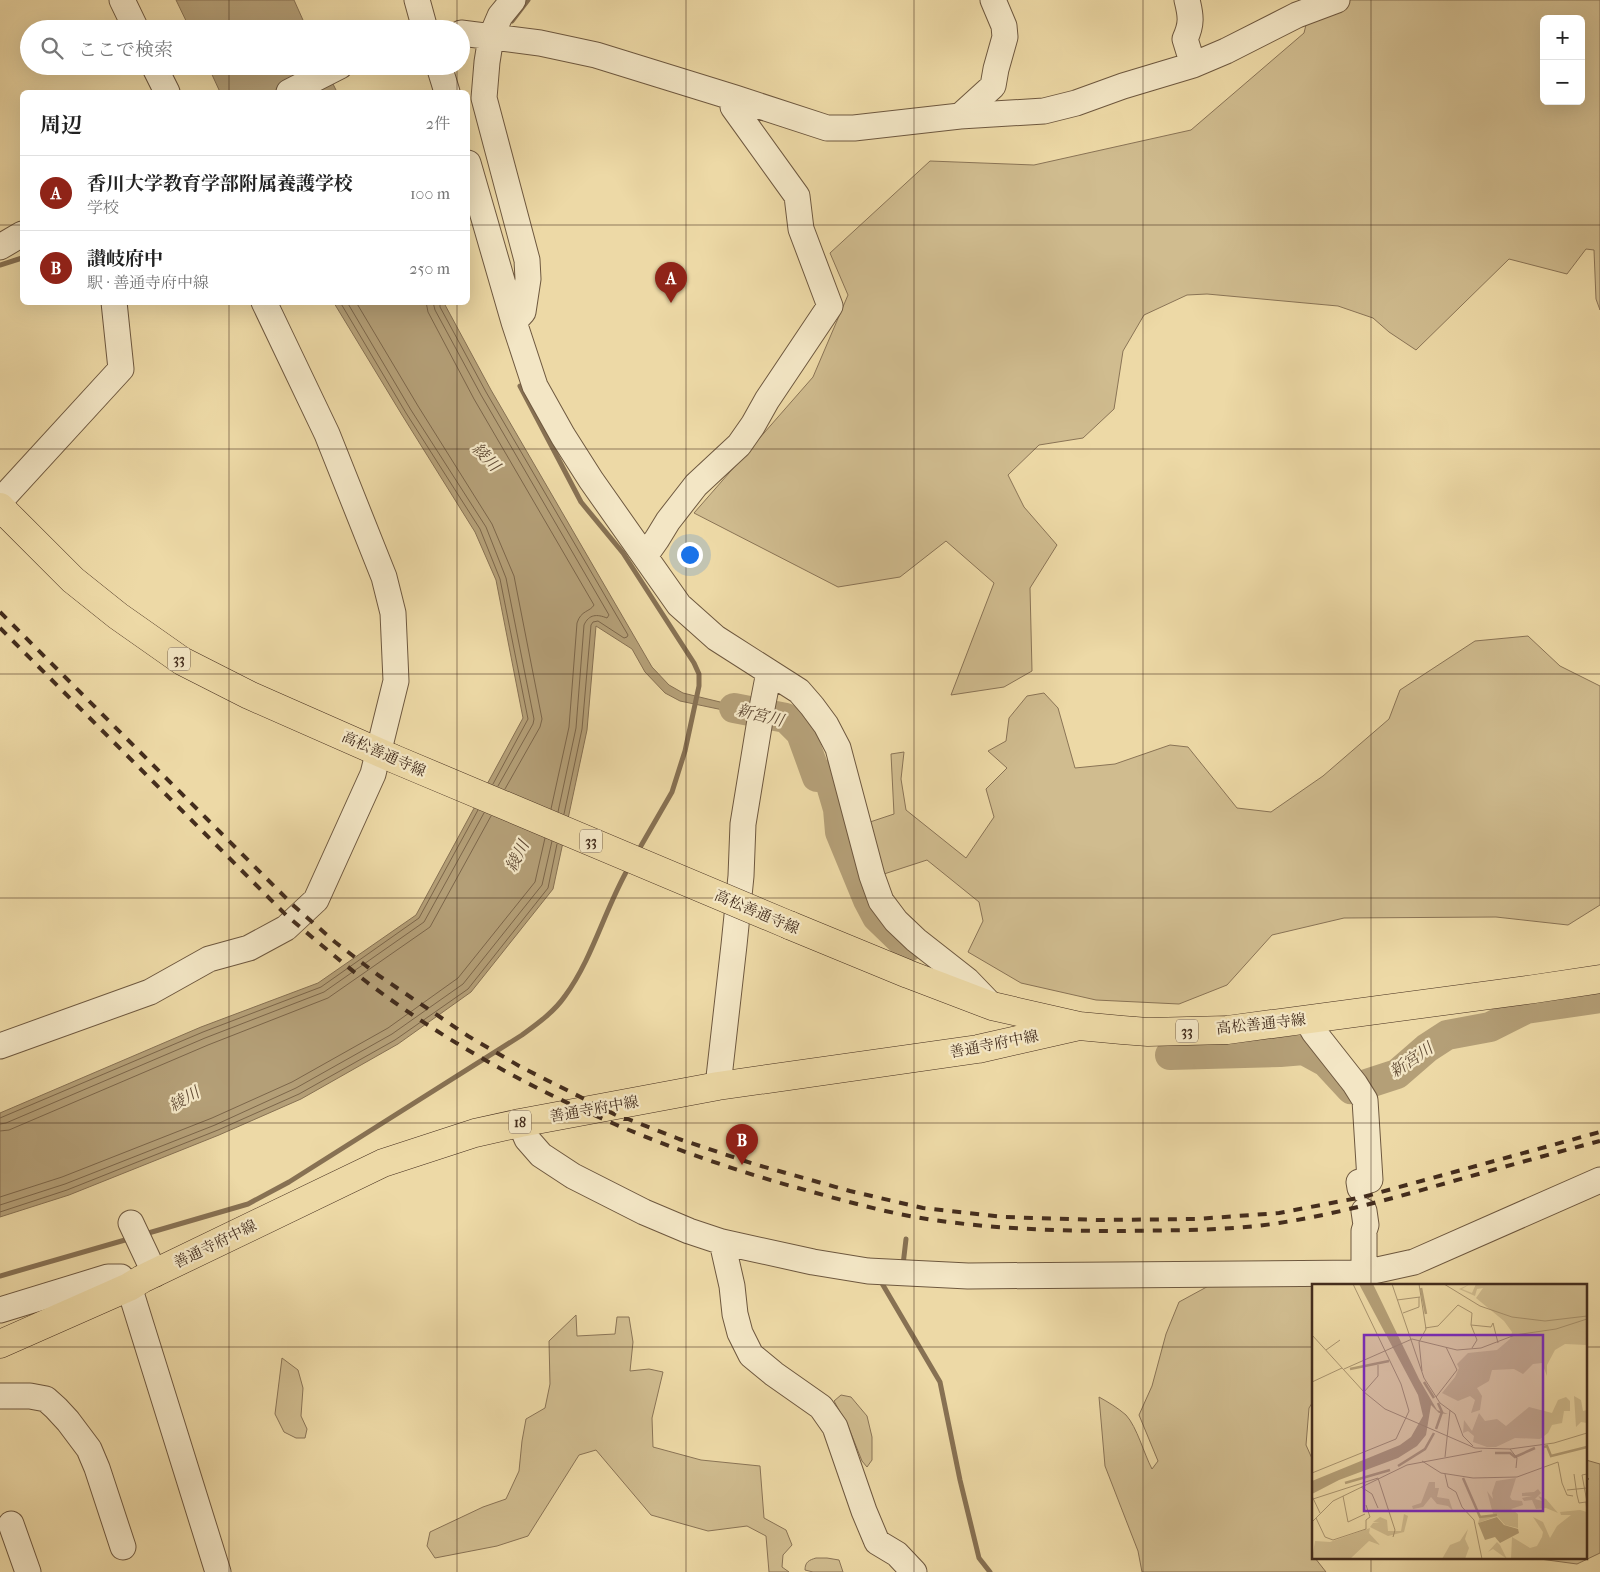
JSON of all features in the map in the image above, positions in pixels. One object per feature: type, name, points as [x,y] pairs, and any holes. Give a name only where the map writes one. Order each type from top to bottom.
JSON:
[{"type":"main road","name":"高松善通寺線","points":[[0,507],[73,580],[118,616],[182,661],[248,695],[789,925],[992,1006],[1079,1026],[1158,1031],[1227,1030],[1600,979]]},
{"type":"main road","points":[[991,1046],[997,1041],[999,1033],[998,1019],[992,1006]]},
{"type":"main road","name":"善通寺府中線","points":[[0,1344],[129,1287],[383,1163],[475,1133],[520,1122],[718,1086],[991,1046],[1079,1026]]},
{"type":"street","points":[[122,0],[132,20]]},
{"type":"street","points":[[417,0],[423,20]]},
{"type":"street","points":[[513,0],[500,16],[491,37],[484,98],[527,260],[528,279],[523,312],[514,322]]},
{"type":"street","points":[[960,116],[993,86],[1005,38],[1004,26],[992,0]]},
{"type":"street","points":[[1187,0],[1190,28],[1185,39],[1193,65]]},
{"type":"street","points":[[470,34],[540,43],[596,55],[827,128],[854,128],[960,116],[1044,111],[1193,65],[1226,51],[1297,15],[1337,0]]},
{"type":"street","points":[[158,75],[165,90]]},
{"type":"street","points":[[293,90],[322,75]]},
{"type":"street","points":[[442,75],[446,90]]},
{"type":"street","points":[[645,556],[668,521],[696,485],[739,445],[753,425],[766,400],[830,306],[801,229],[797,196],[733,107],[736,98]]},
{"type":"street","points":[[470,170],[514,322],[535,386],[563,436],[591,480],[679,605],[716,638],[799,690],[826,725],[838,748],[864,848],[881,901],[896,922],[967,980],[992,1006]]},
{"type":"street","points":[[0,246],[20,235]]},
{"type":"street","points":[[0,501],[121,369],[114,305]]},
{"type":"street","points":[[0,1046],[150,992],[209,959],[248,948],[286,928],[316,900],[385,754],[396,681],[393,613],[384,577],[326,434],[265,305]]},
{"type":"street","points":[[718,1086],[741,876],[743,824],[769,672]]},
{"type":"street","points":[[1307,1020],[1314,1032],[1358,1087],[1364,1100],[1370,1180],[1359,1182],[1366,1225],[1364,1231],[1364,1273]]},
{"type":"street","points":[[520,1122],[528,1139],[541,1154],[573,1176],[644,1212],[689,1231],[722,1242],[813,1262],[868,1271],[968,1276],[1364,1273],[1414,1262],[1600,1180]]},
{"type":"street","points":[[136,1234],[155,1274]]},
{"type":"street","points":[[722,1242],[740,1333],[751,1355],[774,1374],[821,1407],[836,1427],[864,1511],[877,1542],[897,1554],[914,1572]]},
{"type":"street","points":[[0,1310],[108,1277],[121,1277],[129,1287],[218,1572]]},
{"type":"street","points":[[0,1396],[46,1398],[68,1422],[89,1449],[123,1548]]},
{"type":"street","points":[[11,1524],[28,1572]]},
{"type":"shaded area","points":[[1312,0],[1600,0],[1600,310],[1596,299],[1594,250],[1586,249],[1567,274],[1509,259],[1416,350],[1389,332],[1373,318],[1338,306],[1207,294],[1187,295],[1144,315],[1123,351],[1114,409],[1083,438],[1039,445],[1008,475],[1024,507],[1057,545],[1030,588],[1032,671],[1004,687],[951,695],[994,583],[946,541],[900,577],[838,587],[694,513],[813,377],[848,295],[830,253],[930,161],[1034,165],[1191,130],[1304,33]]},
{"type":"shaded area","points":[[1528,636],[1560,666],[1600,686],[1600,905],[1568,925],[1496,917],[1344,918],[1272,935],[1227,985],[1179,1004],[1096,1000],[1021,983],[968,952],[983,921],[979,902],[927,860],[884,874],[870,822],[894,814],[891,754],[904,752],[901,779],[906,810],[966,858],[994,817],[986,789],[1007,768],[988,751],[1006,741],[1009,718],[1027,696],[1044,693],[1058,708],[1075,768],[1115,764],[1170,745],[1188,747],[1237,808],[1271,812],[1323,776],[1389,719],[1400,690],[1475,641]]},
{"type":"shaded area","points":[[1356,1282],[1356,1284],[1312,1284],[1312,1403],[1309,1408],[1306,1445],[1312,1458],[1312,1560],[1317,1560],[1326,1572],[1142,1572],[1138,1551],[1105,1466],[1099,1397],[1120,1410],[1130,1420],[1152,1469],[1158,1461],[1139,1415],[1152,1386],[1166,1334],[1179,1302],[1214,1283]]},
{"type":"shaded area","points":[[576,1315],[577,1336],[615,1334],[617,1317],[629,1317],[633,1342],[630,1371],[649,1369],[663,1372],[652,1418],[653,1447],[701,1460],[760,1466],[764,1518],[786,1530],[792,1545],[783,1555],[782,1567],[789,1572],[769,1572],[766,1536],[747,1526],[708,1531],[651,1515],[596,1450],[579,1455],[528,1536],[497,1546],[435,1558],[427,1546],[430,1532],[483,1507],[506,1499],[519,1471],[526,1419],[545,1408],[550,1384],[549,1341]]},
{"type":"shaded area","points":[[282,1358],[298,1370],[303,1388],[301,1416],[307,1429],[305,1438],[296,1438],[284,1432],[275,1414]]},
{"type":"shaded area","points":[[841,1395],[851,1397],[867,1416],[872,1437],[872,1460],[867,1467],[862,1461],[848,1426],[834,1401]]},
{"type":"shaded area","points":[[1588,1461],[1600,1464],[1600,1553],[1588,1559],[1588,1480]]},
{"type":"shaded area","points":[[816,1558],[839,1560],[843,1572],[813,1572],[805,1570],[808,1562]]},
{"type":"shaded area","points":[[1547,1560],[1585,1560],[1577,1564]]},
{"type":"water","points":[[176,0],[294,0],[303,20],[186,20]]},
{"type":"water","points":[[212,75],[328,75],[336,90],[219,90]]},
{"type":"water","name":"綾川","points":[[335,305],[445,305],[491,390],[652,667],[669,685],[683,693],[749,709],[747,715],[680,701],[665,693],[645,672],[632,649],[596,626],[587,730],[553,889],[471,992],[398,1044],[301,1099],[219,1135],[69,1195],[0,1217],[0,1113],[201,1027],[318,983],[416,915],[523,718],[496,580],[475,532]]},
{"type":"waterway","points":[[512,21],[528,0]]},
{"type":"waterway","points":[[0,265],[20,259]]},
{"type":"waterway","points":[[520,386],[581,502],[623,553],[694,663],[699,674],[699,686],[685,751],[672,792],[638,851]]},
{"type":"waterway","name":"新宮川","points":[[734,708],[786,718],[801,733],[817,777],[828,775],[838,809],[840,832],[868,900],[877,917],[908,947]]},
{"type":"waterway","points":[[145,1234],[248,1204],[289,1182],[534,1027],[556,1007],[575,981],[629,867]]},
{"type":"waterway","name":"新宮川","points":[[1170,1055],[1304,1050],[1326,1062],[1351,1089],[1397,1074],[1427,1048],[1447,1035],[1490,1027],[1526,1009],[1600,998]]},
{"type":"waterway","points":[[0,1276],[132,1238]]},
{"type":"waterway","points":[[903,1265],[906,1239]]},
{"type":"waterway","points":[[880,1280],[940,1382],[960,1480],[979,1558],[990,1572]]},
{"type":"railway","points":[[0,612],[294,906],[335,942],[378,975],[468,1036],[521,1067],[624,1119],[754,1164],[850,1191],[923,1208],[1004,1217],[1099,1220],[1196,1219],[1279,1213],[1363,1197],[1600,1132]]},
{"type":"railway","points":[[0,628],[286,915],[368,983],[417,1018],[519,1079],[628,1130],[741,1171],[874,1208],[946,1222],[1048,1230],[1202,1230],[1279,1223],[1344,1210],[1600,1141]]},
{"type":"place","name":"香川大学教育学部附属養護学校","points":[[671,303]]},
{"type":"place","name":"讃岐府中","points":[[742,1165]]}]
